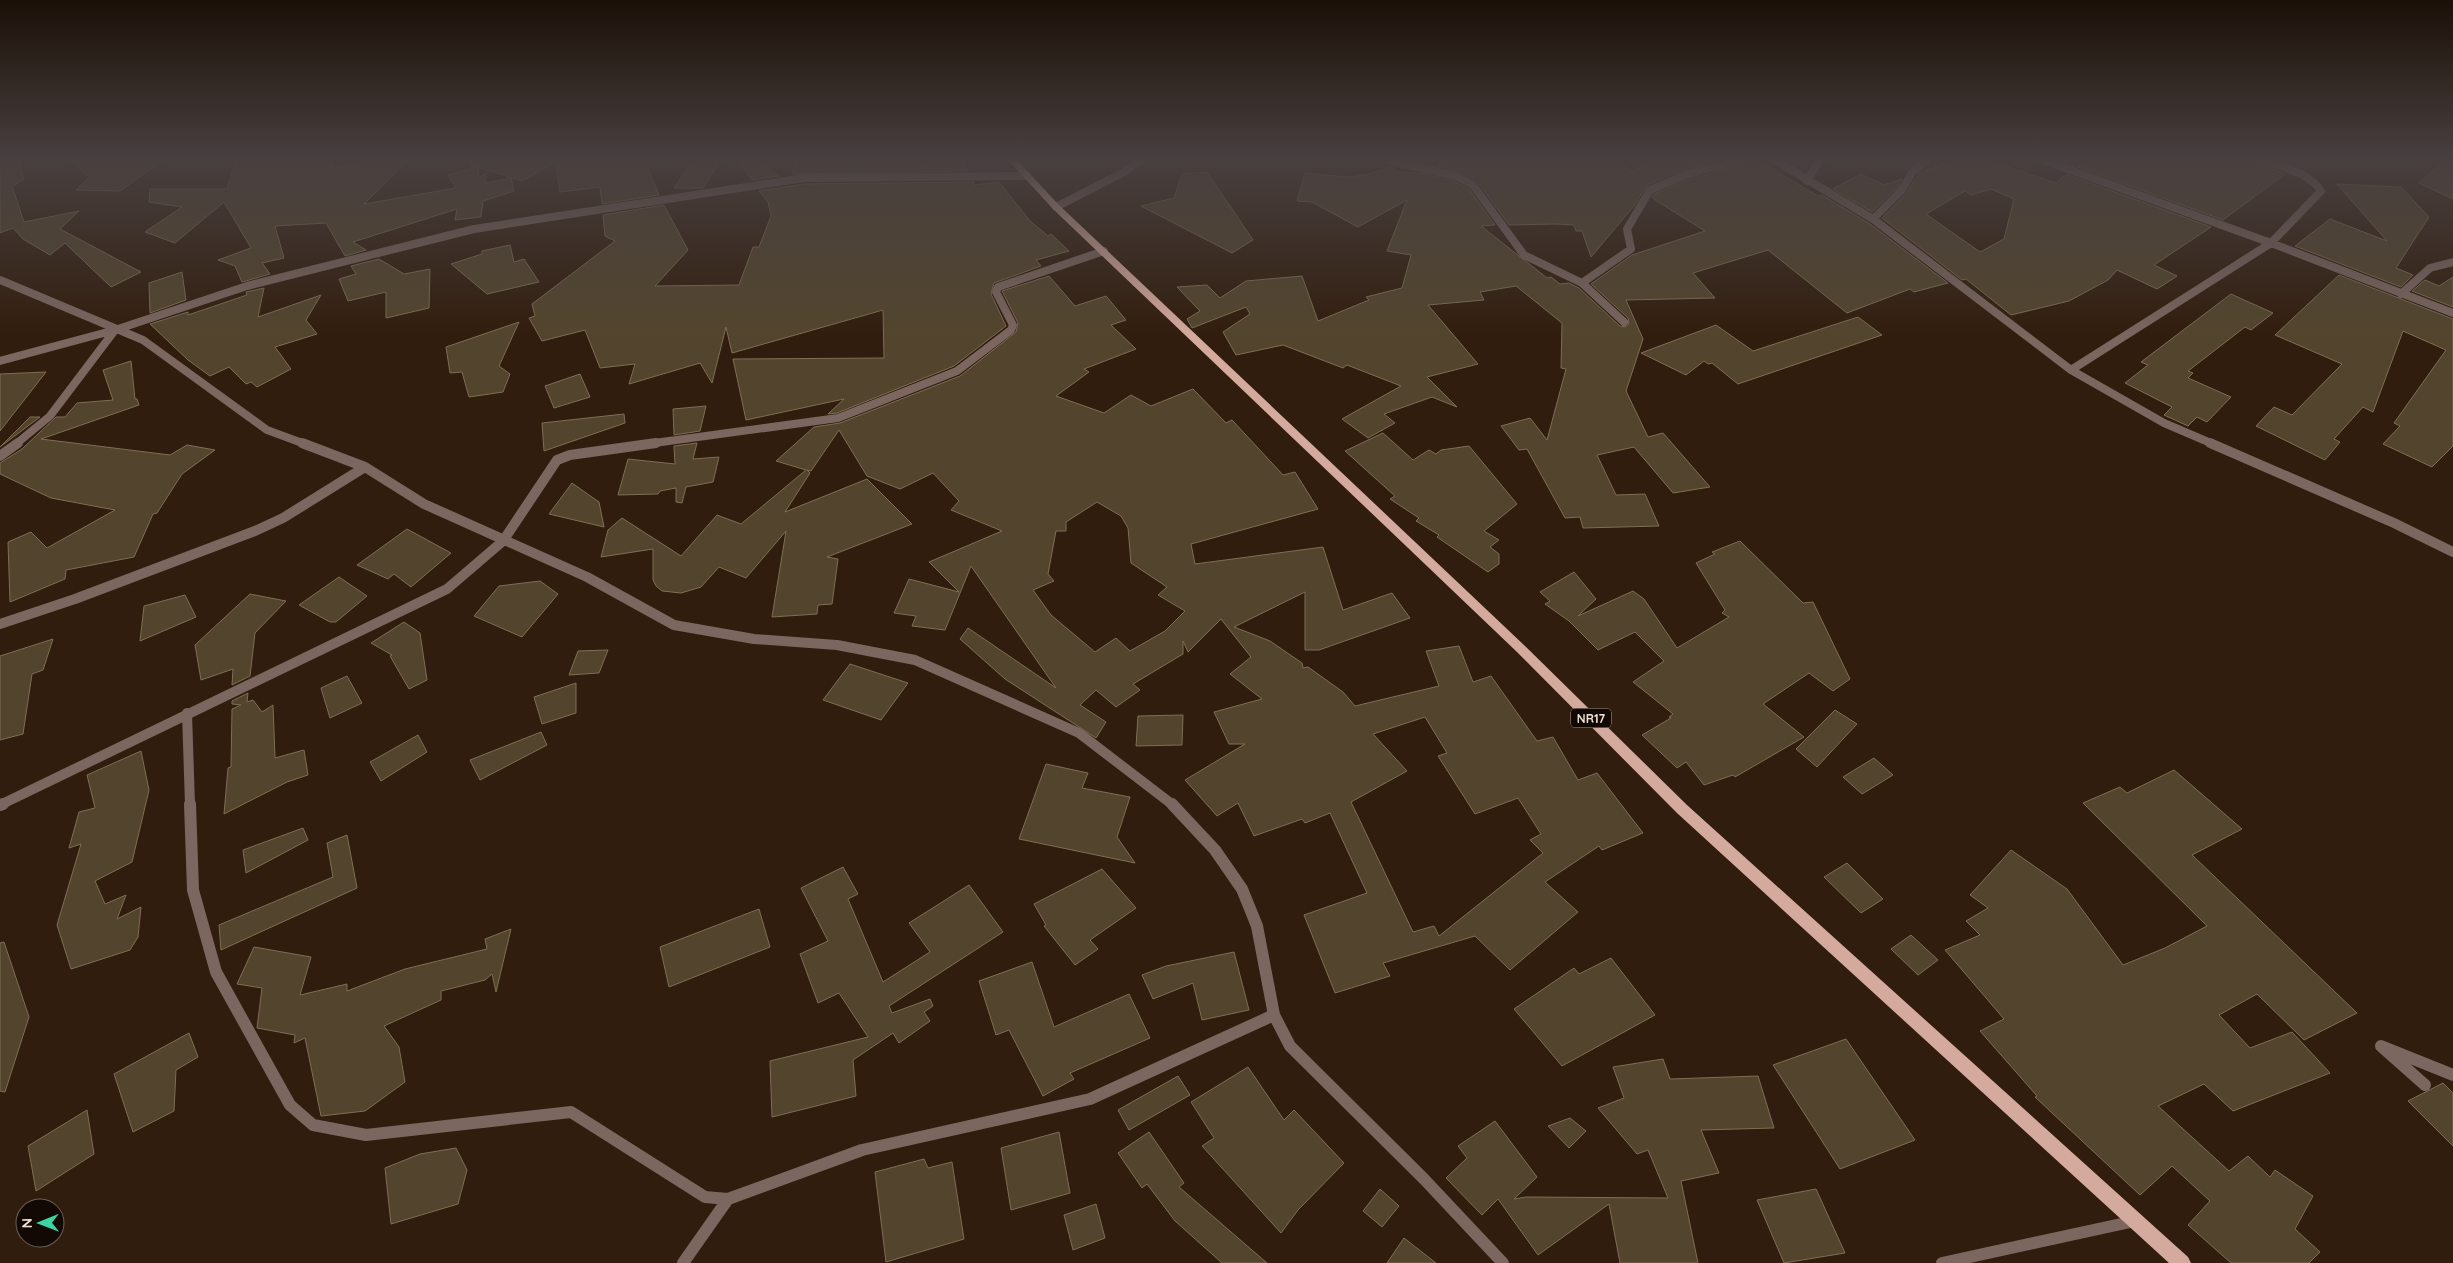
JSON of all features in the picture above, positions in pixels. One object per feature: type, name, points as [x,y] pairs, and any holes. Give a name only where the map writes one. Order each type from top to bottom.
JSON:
[{"type":"main road","name":"NR17","points":[[1069,219],[1521,649],[1682,809],[2182,1263]]},
{"type":"street","points":[[0,361],[115,330],[247,286],[316,267],[474,229],[534,219]]},
{"type":"street","points":[[1498,219],[1524,255],[1582,283],[1624,322]]},
{"type":"street","points":[[1582,283],[1631,249],[1627,229],[1633,219]]},
{"type":"street","points":[[1873,219],[2071,370],[2164,423],[2394,524],[2453,552]]},
{"type":"street","points":[[2206,219],[2453,313]]},
{"type":"street","points":[[2071,370],[2272,243],[2295,219]]},
{"type":"street","points":[[0,805],[447,589],[503,541],[557,460],[570,455],[838,418],[957,371],[1012,330],[1013,325],[996,292],[998,287],[1104,251]]},
{"type":"street","points":[[2401,294],[2430,268],[2453,262]]},
{"type":"street","points":[[0,280],[115,330],[143,340],[267,430],[365,468],[424,504],[587,577],[674,625],[754,639],[837,645],[915,660],[1079,733],[1171,803],[1216,850],[1242,889],[1257,926],[1274,1015],[1290,1046],[1424,1179],[1503,1263]]},
{"type":"street","points":[[0,456],[24,439],[50,416],[115,330]]},
{"type":"street","points":[[0,624],[75,599],[255,531],[283,518],[365,468]]},
{"type":"street","points":[[187,713],[193,890],[216,972],[290,1105],[313,1125],[366,1135],[571,1112],[706,1197],[728,1200],[862,1150],[1090,1100],[1274,1015]]},
{"type":"street","points":[[2425,1085],[2381,1046],[2453,1075]]},
{"type":"street","points":[[684,1263],[728,1200]]},
{"type":"street","points":[[1942,1263],[2136,1221]]},
{"type":"building","points":[[0,219],[23,219],[24,222],[39,219],[71,219],[60,229],[141,272],[111,287],[65,243],[50,255],[23,239],[13,228],[0,233]]},
{"type":"building","points":[[164,219],[204,219],[175,243],[145,232]]},
{"type":"building","points":[[234,219],[426,219],[353,242],[366,250],[345,256],[326,223],[275,226],[284,258],[262,263],[270,274],[242,282],[235,266],[218,260],[251,248]]},
{"type":"building","points":[[603,219],[671,219],[688,250],[655,286],[739,285],[753,247],[759,247],[770,219],[1028,219],[1048,236],[1051,234],[1069,251],[1036,260],[1041,266],[994,283],[991,294],[1006,326],[954,366],[837,413],[828,414],[844,399],[746,420],[733,359],[884,358],[883,310],[732,353],[726,327],[712,383],[700,363],[629,384],[635,364],[600,368],[585,330],[542,341],[529,318],[535,316],[532,304],[615,241],[605,236]]},
{"type":"building","points":[[1166,219],[1239,219],[1253,240],[1232,253]]},
{"type":"building","points":[[1343,219],[1373,219],[1358,227]]},
{"type":"building","points":[[1400,219],[1491,219],[1495,225],[1481,226],[1547,278],[1551,277],[1560,284],[1569,283],[1579,288],[1620,326],[1625,327],[1629,324],[1628,318],[1591,284],[1632,255],[1705,231],[1686,219],[1862,219],[1948,283],[1914,292],[1910,289],[1847,313],[1768,250],[1693,273],[1715,298],[1626,300],[1643,339],[1626,391],[1648,437],[1663,433],[1710,487],[1673,493],[1634,447],[1597,455],[1616,495],[1645,494],[1659,526],[1583,528],[1580,517],[1565,518],[1527,449],[1519,450],[1501,426],[1530,418],[1547,440],[1566,369],[1561,368],[1562,323],[1516,286],[1480,292],[1484,300],[1428,305],[1478,364],[1427,377],[1457,407],[1432,397],[1384,414],[1395,423],[1368,438],[1342,419],[1401,386],[1347,365],[1343,368],[1283,345],[1236,355],[1223,332],[1250,314],[1246,307],[1192,328],[1187,319],[1200,311],[1177,287],[1207,285],[1220,298],[1246,281],[1302,276],[1318,321],[1369,300],[1366,297],[1402,288],[1411,255],[1387,251]]},
{"type":"building","points":[[1505,219],[1623,219],[1591,257],[1582,231],[1576,231],[1574,225],[1509,225]]},
{"type":"building","points":[[1883,219],[1933,219],[1980,252],[2004,239],[2009,219],[2189,219],[2211,227],[2154,265],[2177,276],[2157,289],[2117,270],[2108,280],[2069,301],[2011,315],[1966,279],[1962,280]]},
{"type":"building","points":[[2330,219],[2387,241],[2368,219],[2428,219],[2396,268],[2413,275],[2401,287],[2295,246]]},
{"type":"building","points":[[510,245],[514,262],[524,259],[539,282],[487,294],[451,264],[482,254],[482,251]]},
{"type":"building","points":[[379,259],[404,274],[430,269],[429,308],[386,318],[386,292],[348,301],[339,279],[356,274],[351,266]]},
{"type":"building","points":[[182,272],[186,300],[150,313],[149,283]]},
{"type":"building","points":[[2339,275],[2453,319],[2453,446],[2432,467],[2383,444],[2400,426],[2394,423],[2446,350],[2403,331],[2373,412],[2363,407],[2334,439],[2340,442],[2325,460],[2256,426],[2274,407],[2292,415],[2342,364],[2275,335]]},
{"type":"building","points":[[1049,276],[1075,306],[1106,296],[1126,320],[1111,325],[1136,349],[1084,369],[1089,372],[1056,396],[1104,413],[1131,395],[1151,406],[1193,389],[1226,423],[1232,420],[1283,475],[1295,472],[1318,509],[1191,544],[1195,564],[1323,547],[1343,610],[1392,593],[1410,618],[1319,650],[1305,650],[1305,592],[1234,627],[1270,641],[1302,663],[1303,668],[1308,667],[1343,692],[1355,706],[1439,686],[1426,651],[1459,646],[1473,682],[1491,676],[1537,741],[1553,737],[1578,780],[1597,773],[1643,833],[1602,850],[1599,846],[1545,882],[1578,912],[1510,970],[1475,936],[1383,963],[1390,976],[1335,993],[1304,915],[1367,893],[1330,813],[1305,823],[1302,819],[1254,836],[1238,803],[1217,816],[1185,780],[1245,744],[1229,744],[1214,712],[1262,699],[1230,674],[1251,657],[1221,619],[1188,652],[1183,641],[1183,654],[1133,684],[1140,690],[1116,707],[1096,690],[1080,705],[1106,722],[1096,738],[1005,679],[960,639],[968,628],[1056,688],[971,566],[945,630],[912,626],[916,616],[894,613],[909,579],[959,592],[929,562],[1002,531],[951,510],[959,501],[933,473],[900,489],[867,476],[839,430],[811,471],[807,470],[810,473],[785,512],[867,479],[912,524],[827,557],[838,559],[832,604],[818,605],[817,614],[772,617],[786,531],[746,578],[719,567],[701,587],[681,593],[662,591],[656,586],[653,580],[653,549],[601,557],[608,530],[622,518],[681,556],[717,515],[741,524],[806,470],[776,461],[814,427],[840,423],[960,376],[1016,332],[1018,323],[1002,291]],"holes":[[[1097,502],[1121,516],[1128,528],[1131,563],[1167,587],[1158,595],[1185,611],[1165,631],[1130,651],[1116,638],[1095,652],[1051,615],[1033,590],[1054,581],[1048,574],[1056,531],[1066,531],[1066,522]],[[1425,717],[1447,753],[1438,756],[1475,814],[1518,798],[1541,834],[1530,840],[1543,853],[1439,936],[1434,926],[1413,932],[1351,802],[1407,771],[1373,734]]]},
{"type":"building","points":[[2453,277],[2453,307],[2412,291],[2425,280],[2439,286]]},
{"type":"building","points":[[264,288],[258,317],[321,295],[306,320],[317,334],[275,347],[291,369],[257,387],[251,382],[246,384],[229,367],[210,376],[188,360],[150,324],[188,312],[188,315],[247,295],[246,292]]},
{"type":"building","points":[[2231,294],[2273,313],[2251,330],[2245,327],[2188,371],[2193,373],[2188,378],[2231,397],[2207,422],[2197,417],[2188,426],[2164,415],[2172,407],[2125,383],[2148,365],[2141,362]]},
{"type":"building","points":[[1858,317],[1882,335],[1738,384],[1712,363],[1708,364],[1704,361],[1686,375],[1641,353],[1716,325],[1753,351]]},
{"type":"building","points":[[519,322],[499,366],[510,374],[503,392],[469,397],[462,372],[450,373],[446,347]]},
{"type":"building","points":[[131,361],[135,399],[137,399],[139,405],[41,439],[170,455],[187,445],[215,450],[182,474],[157,513],[153,514],[134,557],[66,570],[65,579],[10,602],[8,542],[31,532],[47,548],[115,510],[51,498],[0,474],[0,463],[22,449],[56,417],[65,417],[77,403],[113,400],[103,370]]},
{"type":"building","points":[[46,372],[0,431],[0,374]]},
{"type":"building","points":[[580,374],[590,397],[554,408],[545,386]]},
{"type":"building","points":[[706,406],[700,431],[674,435],[673,409]]},
{"type":"building","points":[[624,414],[625,423],[544,451],[542,423]]},
{"type":"building","points":[[30,417],[40,417],[0,447]]},
{"type":"building","points":[[1383,433],[1413,460],[1429,450],[1436,454],[1441,450],[1469,446],[1517,504],[1484,531],[1499,540],[1490,547],[1499,554],[1499,564],[1488,572],[1437,537],[1439,535],[1416,521],[1419,518],[1390,499],[1395,496],[1345,451]]},
{"type":"building","points":[[697,443],[693,459],[719,457],[713,482],[686,487],[682,503],[676,502],[676,488],[660,491],[658,494],[618,495],[628,459],[675,464],[674,446]]},
{"type":"building","points":[[572,483],[599,502],[604,527],[549,514]]},
{"type":"building","points":[[407,529],[451,553],[411,587],[394,574],[388,579],[357,565]]},
{"type":"building","points":[[1740,541],[1803,603],[1813,602],[1850,679],[1833,691],[1809,673],[1763,704],[1804,737],[1735,777],[1733,775],[1704,785],[1686,762],[1677,768],[1642,735],[1671,718],[1669,717],[1673,714],[1633,682],[1664,661],[1635,632],[1598,650],[1569,621],[1545,604],[1550,601],[1540,592],[1574,572],[1596,599],[1578,616],[1633,591],[1644,599],[1677,648],[1729,617],[1722,613],[1725,610],[1696,563],[1715,554],[1712,552]]},
{"type":"building","points":[[339,577],[367,596],[336,622],[330,622],[299,605]]},
{"type":"building","points":[[540,581],[558,594],[522,637],[474,616],[499,586]]},
{"type":"building","points":[[250,594],[286,601],[255,633],[250,676],[232,685],[233,669],[201,680],[195,645]]},
{"type":"building","points":[[185,595],[196,617],[140,641],[144,606]]},
{"type":"building","points":[[404,622],[420,633],[427,680],[409,689],[390,656],[392,655],[371,643]]},
{"type":"building","points":[[53,639],[43,670],[32,674],[23,734],[0,740],[0,656]]},
{"type":"building","points":[[608,650],[599,673],[569,675],[578,651]]},
{"type":"building","points":[[850,664],[908,683],[881,720],[823,700]]},
{"type":"building","points":[[347,676],[362,703],[330,718],[321,688]]},
{"type":"building","points":[[576,683],[576,713],[542,724],[534,697]]},
{"type":"building","points":[[248,693],[247,702],[253,700],[262,712],[273,705],[275,758],[304,750],[308,775],[287,782],[224,814],[228,768],[231,767],[232,709],[241,705],[232,704],[232,701]]},
{"type":"building","points":[[1835,710],[1857,724],[1817,767],[1796,749]]},
{"type":"building","points":[[1183,715],[1182,745],[1136,746],[1138,716]]},
{"type":"building","points":[[541,732],[547,745],[480,780],[470,760]]},
{"type":"building","points":[[418,735],[427,752],[381,781],[370,762]]},
{"type":"building","points":[[141,751],[149,790],[132,862],[95,881],[105,904],[126,895],[117,919],[141,907],[138,937],[130,950],[71,969],[57,925],[81,844],[69,848],[79,812],[95,808],[87,775]]},
{"type":"building","points":[[1874,758],[1893,775],[1862,794],[1843,777]]},
{"type":"building","points":[[1046,764],[1088,773],[1082,788],[1130,797],[1117,837],[1135,863],[1019,839]]},
{"type":"building","points":[[2174,770],[2242,829],[2192,855],[2357,1013],[2304,1040],[2257,994],[2219,1015],[2250,1048],[2292,1032],[2330,1073],[2233,1111],[2204,1084],[2158,1106],[2229,1171],[2248,1156],[2270,1177],[2275,1170],[2313,1196],[2295,1229],[2320,1252],[2309,1263],[2231,1263],[2188,1225],[2210,1201],[2172,1166],[2140,1195],[2035,1097],[2037,1096],[1980,1031],[2004,1019],[1945,950],[1980,935],[1966,921],[1988,908],[1970,895],[2011,850],[2067,889],[2123,965],[2165,948],[2207,926],[2083,803],[2120,787],[2127,793]]},
{"type":"building","points":[[303,828],[308,840],[246,873],[243,850]]},
{"type":"building","points":[[347,835],[357,888],[221,950],[219,925],[333,877],[327,843]]},
{"type":"building","points":[[1847,863],[1883,899],[1861,913],[1824,877]]},
{"type":"building","points":[[843,867],[858,894],[848,899],[883,982],[930,952],[909,923],[969,885],[1003,932],[889,1006],[892,1013],[930,999],[933,1006],[924,1012],[930,1021],[899,1043],[893,1033],[853,1060],[856,1096],[772,1117],[770,1061],[868,1037],[839,993],[818,1003],[800,954],[828,941],[801,888]]},
{"type":"building","points":[[1102,869],[1136,908],[1090,940],[1098,949],[1075,965],[1044,926],[1046,925],[1034,904]]},
{"type":"building","points":[[759,909],[770,947],[669,987],[660,947]]},
{"type":"building","points":[[511,929],[496,992],[492,974],[485,980],[441,991],[441,1000],[384,1026],[399,1047],[405,1082],[365,1111],[321,1116],[305,1038],[294,1043],[295,1035],[257,1028],[262,988],[237,984],[254,947],[311,957],[300,995],[347,984],[347,991],[405,969],[487,949],[485,939]]},
{"type":"building","points":[[1911,935],[1938,960],[1918,975],[1891,949]]},
{"type":"building","points":[[4,942],[29,1017],[5,1092],[0,1091],[0,943]]},
{"type":"building","points":[[1234,952],[1249,1010],[1202,1020],[1193,983],[1153,999],[1142,975],[1166,966]]},
{"type":"building","points":[[1611,958],[1655,1015],[1562,1066],[1514,1009],[1574,968],[1579,974]]},
{"type":"building","points":[[1032,962],[1054,1027],[1129,994],[1150,1038],[1070,1073],[1074,1079],[1043,1096],[1009,1030],[996,1035],[979,981]]},
{"type":"building","points":[[189,1033],[198,1057],[176,1070],[174,1111],[133,1132],[114,1074]]},
{"type":"building","points":[[1846,1039],[1915,1140],[1840,1169],[1773,1065]]},
{"type":"building","points":[[1663,1059],[1670,1079],[1758,1076],[1774,1128],[1701,1130],[1719,1173],[1681,1181],[1698,1263],[1620,1263],[1609,1204],[1538,1255],[1498,1199],[1482,1215],[1446,1178],[1467,1158],[1458,1146],[1495,1121],[1537,1177],[1514,1199],[1526,1197],[1668,1198],[1648,1150],[1637,1154],[1598,1108],[1624,1098],[1613,1067]]},
{"type":"building","points":[[1248,1067],[1284,1120],[1294,1110],[1344,1163],[1298,1210],[1281,1233],[1202,1146],[1214,1138],[1191,1102]]},
{"type":"building","points":[[1178,1076],[1190,1095],[1129,1130],[1118,1110]]},
{"type":"building","points":[[2443,1083],[2453,1093],[2453,1146],[2408,1101]]},
{"type":"building","points":[[87,1110],[94,1154],[36,1191],[28,1146]]},
{"type":"building","points":[[1570,1118],[1586,1131],[1569,1148],[1548,1126]]},
{"type":"building","points":[[1059,1132],[1070,1193],[1011,1210],[1001,1148]]},
{"type":"building","points":[[1149,1132],[1184,1183],[1179,1187],[1267,1263],[1222,1263],[1175,1221],[1147,1184],[1142,1188],[1118,1153]]},
{"type":"building","points":[[456,1148],[467,1170],[458,1204],[391,1224],[385,1168],[420,1154]]},
{"type":"building","points":[[924,1159],[928,1168],[952,1162],[964,1239],[886,1262],[875,1172]]},
{"type":"building","points":[[1380,1189],[1399,1206],[1382,1227],[1363,1211]]},
{"type":"building","points":[[1816,1189],[1845,1253],[1784,1263],[1757,1200]]},
{"type":"building","points":[[1096,1204],[1105,1238],[1073,1250],[1064,1215]]},
{"type":"building","points":[[1404,1238],[1436,1263],[1387,1263]]}]
